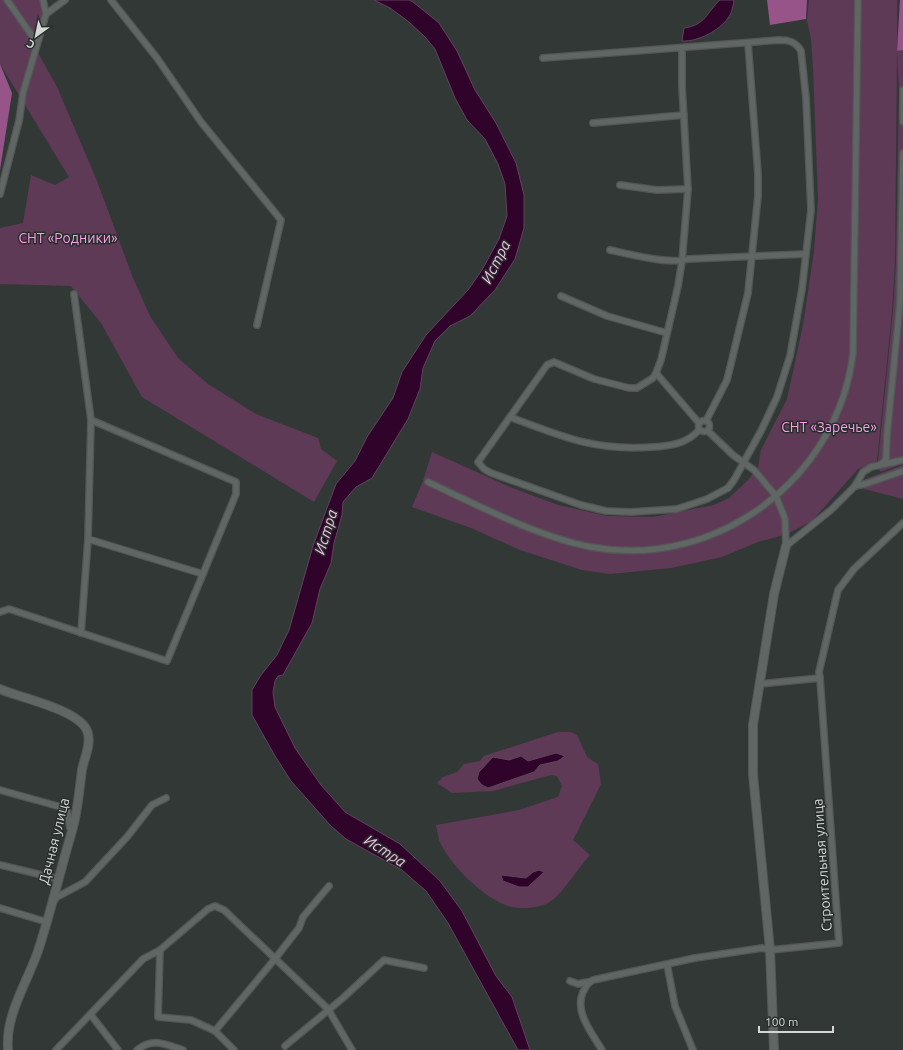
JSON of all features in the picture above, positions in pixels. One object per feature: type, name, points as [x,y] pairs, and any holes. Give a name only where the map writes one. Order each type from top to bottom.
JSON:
[{"type":"street","points":[[6,0],[37,43]]},
{"type":"street","points":[[0,194],[19,121],[23,93],[46,14],[43,0]]},
{"type":"street","points":[[46,14],[65,0]]},
{"type":"street","points":[[110,0],[156,58],[201,122],[281,220],[257,325]]},
{"type":"street","points":[[428,482],[536,530],[569,542],[613,550],[676,546],[726,529],[748,517],[776,496],[805,466],[828,431],[840,407],[851,365],[854,310],[858,0]]},
{"type":"street","points":[[544,58],[788,40],[798,46],[801,51],[806,98],[811,210],[806,254],[790,356],[777,397],[762,431],[743,463],[741,470],[728,488],[708,499],[677,508],[662,510],[606,511],[556,498],[484,469],[478,462],[547,365],[554,362],[594,379],[629,388],[637,388],[653,378],[656,373],[667,333],[682,261],[688,189],[682,48]]},
{"type":"street","points":[[699,423],[706,421],[727,380],[748,293],[758,196],[758,174],[748,43]]},
{"type":"street","points":[[903,90],[903,122]]},
{"type":"street","points":[[593,123],[684,115]]},
{"type":"street","points":[[880,465],[886,460],[887,435],[900,303],[903,152]]},
{"type":"street","points":[[620,185],[657,190],[688,189]]},
{"type":"street","points":[[610,250],[646,257],[682,261],[688,259],[806,254]]},
{"type":"street","points":[[74,294],[90,420],[88,539],[81,633]]},
{"type":"street","points":[[561,296],[607,316],[667,333]]},
{"type":"street","points":[[656,373],[699,423],[699,430]]},
{"type":"street","points":[[510,417],[584,443],[628,449],[676,444],[689,438],[699,430]]},
{"type":"street","points":[[0,612],[9,609],[167,662],[236,494],[236,482],[90,420]]},
{"type":"street","points":[[706,421],[709,426],[708,430],[743,463],[754,470],[776,496],[785,520],[786,546],[773,601],[761,666],[760,684],[753,725],[753,774],[770,950],[774,1050]]},
{"type":"street","points":[[699,430],[704,432],[708,430]]},
{"type":"street","points":[[786,546],[831,510],[855,486],[863,472],[871,467],[903,460]]},
{"type":"street","points":[[855,486],[903,471]]},
{"type":"street","points":[[760,684],[820,678],[838,590],[854,569],[903,523]]},
{"type":"street","points":[[88,539],[203,574]]},
{"type":"street","name":"Строительная улица","points":[[770,950],[839,943],[820,678]]},
{"type":"street","name":"Дачная улица","points":[[0,689],[44,703],[63,711],[81,722],[88,731],[89,742],[82,768],[76,816],[47,922],[37,953],[13,1013],[7,1040],[8,1050]]},
{"type":"street","points":[[0,790],[61,807],[67,811],[70,828],[72,831]]},
{"type":"street","points":[[52,902],[85,882],[127,837],[152,805],[166,798]]},
{"type":"street","points":[[0,865],[59,879]]},
{"type":"street","points":[[215,1031],[274,960],[299,928],[303,917],[329,886]]},
{"type":"street","points":[[56,1050],[143,959],[160,950],[208,909],[216,906],[224,910],[274,960],[328,1009],[352,1050]]},
{"type":"street","points":[[0,908],[47,922]]},
{"type":"street","points":[[570,981],[578,984],[667,964],[762,948],[770,950]]},
{"type":"street","points":[[160,950],[158,1017],[191,1020],[215,1031],[234,1050]]},
{"type":"street","points":[[285,1046],[384,960],[424,968]]},
{"type":"street","points":[[667,964],[675,1006],[693,1050]]},
{"type":"street","points":[[588,982],[580,1000],[580,1010],[602,1050]]},
{"type":"street","points":[[91,1015],[118,1050]]},
{"type":"street","points":[[137,1050],[146,1043],[162,1042],[183,1050]]},
{"type":"green space","name":"СНТ «Родники»","points":[[0,0],[42,0],[44,16],[32,42],[57,87],[97,181],[133,278],[150,316],[178,358],[208,384],[256,414],[318,438],[321,449],[337,461],[314,502],[142,397],[101,323],[71,286],[0,284],[0,228],[23,223],[31,175],[55,185],[69,177],[0,64]]},
{"type":"green space","name":"СНТ «Заречье»","points":[[809,0],[897,0],[895,261],[892,311],[877,461],[858,469],[812,521],[787,534],[758,542],[722,557],[671,568],[610,574],[582,570],[520,550],[471,528],[412,507],[423,481],[432,452],[510,487],[558,505],[607,516],[653,517],[714,505],[729,498],[748,480],[758,467],[761,450],[787,399],[803,325],[814,251],[818,199],[813,68],[811,38],[807,21]]},
{"type":"green space","points":[[903,50],[903,464],[880,472],[878,461],[893,311],[896,260],[899,91],[897,51]]},
{"type":"green space","points":[[903,465],[903,499],[864,489],[863,480]]},
{"type":"green space","points":[[558,732],[571,732],[577,735],[587,757],[598,764],[601,784],[573,840],[590,855],[559,894],[548,903],[538,907],[526,908],[508,906],[494,899],[475,886],[450,859],[439,840],[436,825],[519,810],[558,797],[562,786],[557,776],[551,775],[493,791],[452,793],[437,783],[443,777],[457,772],[464,764],[480,761],[484,756]]},
{"type":"shaded area","points":[[767,0],[807,0],[806,19],[770,25]]},
{"type":"shaded area","points":[[900,0],[903,0],[903,50],[897,51]]},
{"type":"shaded area","points":[[0,64],[12,93],[0,170]]},
{"type":"water","name":"Истра","points":[[374,0],[409,0],[439,23],[457,51],[475,90],[496,123],[516,163],[524,195],[524,228],[515,259],[495,290],[470,316],[450,326],[435,341],[423,368],[420,389],[408,419],[372,478],[356,487],[343,502],[342,515],[334,543],[331,563],[320,589],[312,623],[283,675],[278,676],[275,681],[273,692],[275,707],[295,748],[321,785],[345,812],[400,844],[440,881],[462,911],[496,976],[512,997],[530,1050],[518,1050],[448,923],[426,891],[402,870],[346,839],[330,825],[291,781],[252,715],[252,690],[261,675],[277,655],[289,630],[313,546],[336,484],[355,461],[367,437],[393,398],[402,372],[426,335],[468,290],[482,270],[499,239],[507,216],[505,184],[498,164],[485,139],[467,120],[455,98],[435,49],[409,22],[390,8]]},
{"type":"water","points":[[720,0],[734,0],[728,18],[720,27],[695,40],[682,41],[684,28],[697,24],[705,18]]},
{"type":"water","points":[[556,753],[565,756],[558,761],[540,765],[534,772],[488,788],[482,785],[477,779],[479,772],[493,757],[509,760],[521,756],[528,761]]},
{"type":"water","points":[[539,870],[544,872],[528,887],[519,887],[503,881],[501,875],[526,878],[533,872]]}]
